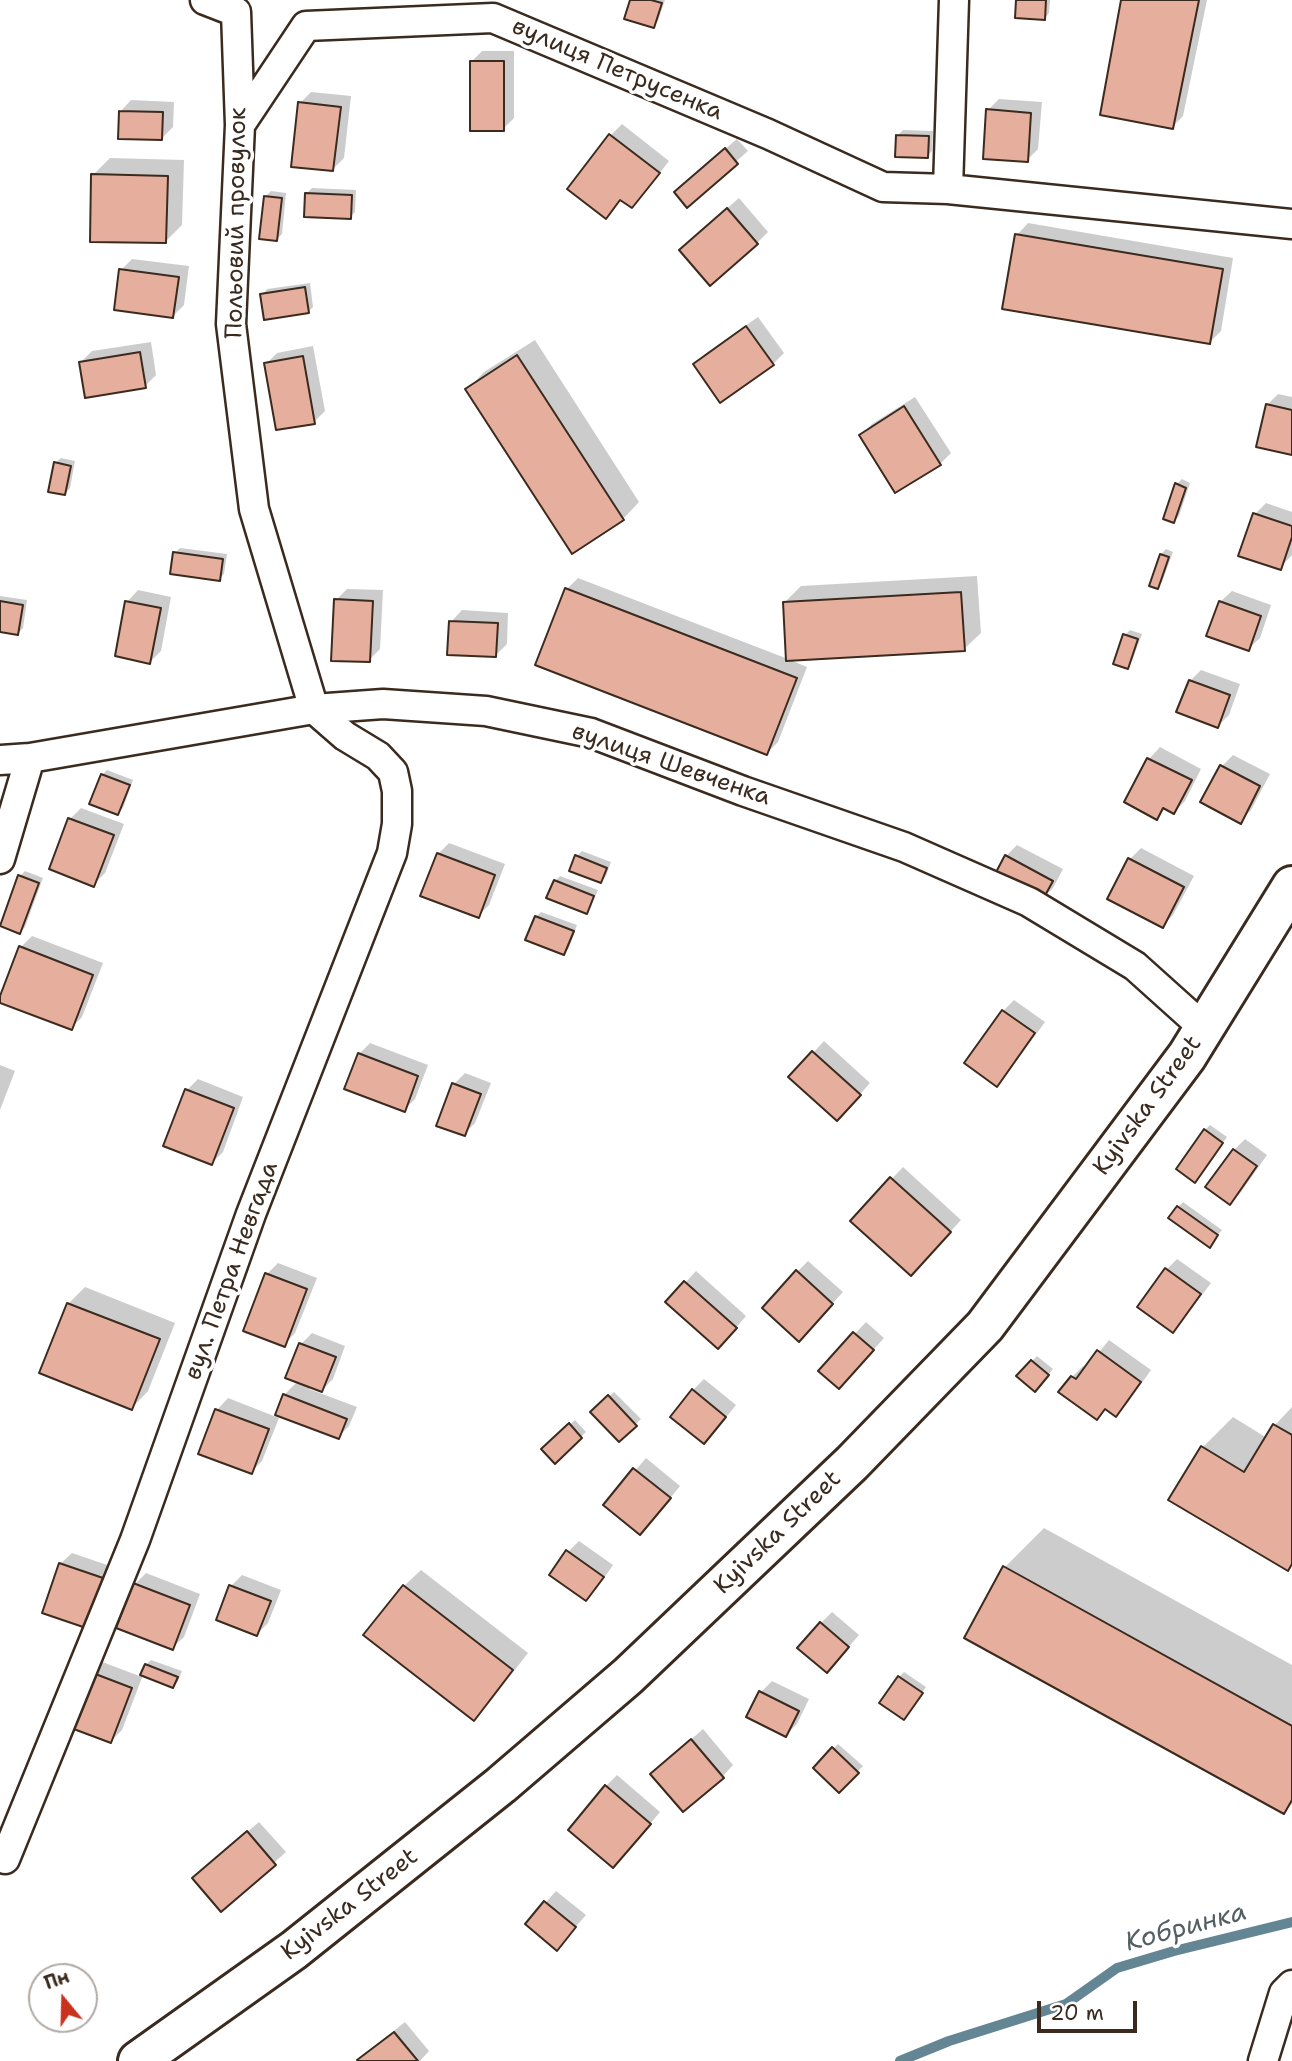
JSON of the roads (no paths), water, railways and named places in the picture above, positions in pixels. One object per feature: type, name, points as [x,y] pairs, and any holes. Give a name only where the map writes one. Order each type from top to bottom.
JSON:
[{"type":"main road","name":"Kyivska Street","points":[[138,2061],[294,1950],[501,1785],[628,1676],[852,1463],[985,1326],[1187,1056],[1292,886]]},
{"type":"street","name":"Польовий провулок","points":[[205,0],[236,12],[240,125],[231,324],[254,509],[314,709]]},
{"type":"street","points":[[948,190],[954,0]]},
{"type":"street","name":"вулиця Петрусенка","points":[[240,125],[306,26],[493,18],[768,134],[883,187],[948,190],[1292,225]]},
{"type":"street","name":"вулиця Шевченка","points":[[0,760],[30,758],[314,709],[383,704],[486,711],[591,733],[743,791],[904,847],[1029,902],[1135,966],[1204,1028]]},
{"type":"street","name":"вул. Петра Невгада","points":[[5,1859],[135,1539],[251,1214],[392,853],[397,824],[397,791],[393,772],[378,756],[345,736],[314,709]]},
{"type":"street","points":[[0,859],[30,758]]},
{"type":"street","points":[[1263,2061],[1284,1993],[1292,1984]]},
{"type":"waterway","name":"Кобринка","points":[[900,2061],[949,2041],[1066,2004],[1117,1968],[1292,1922]]}]
